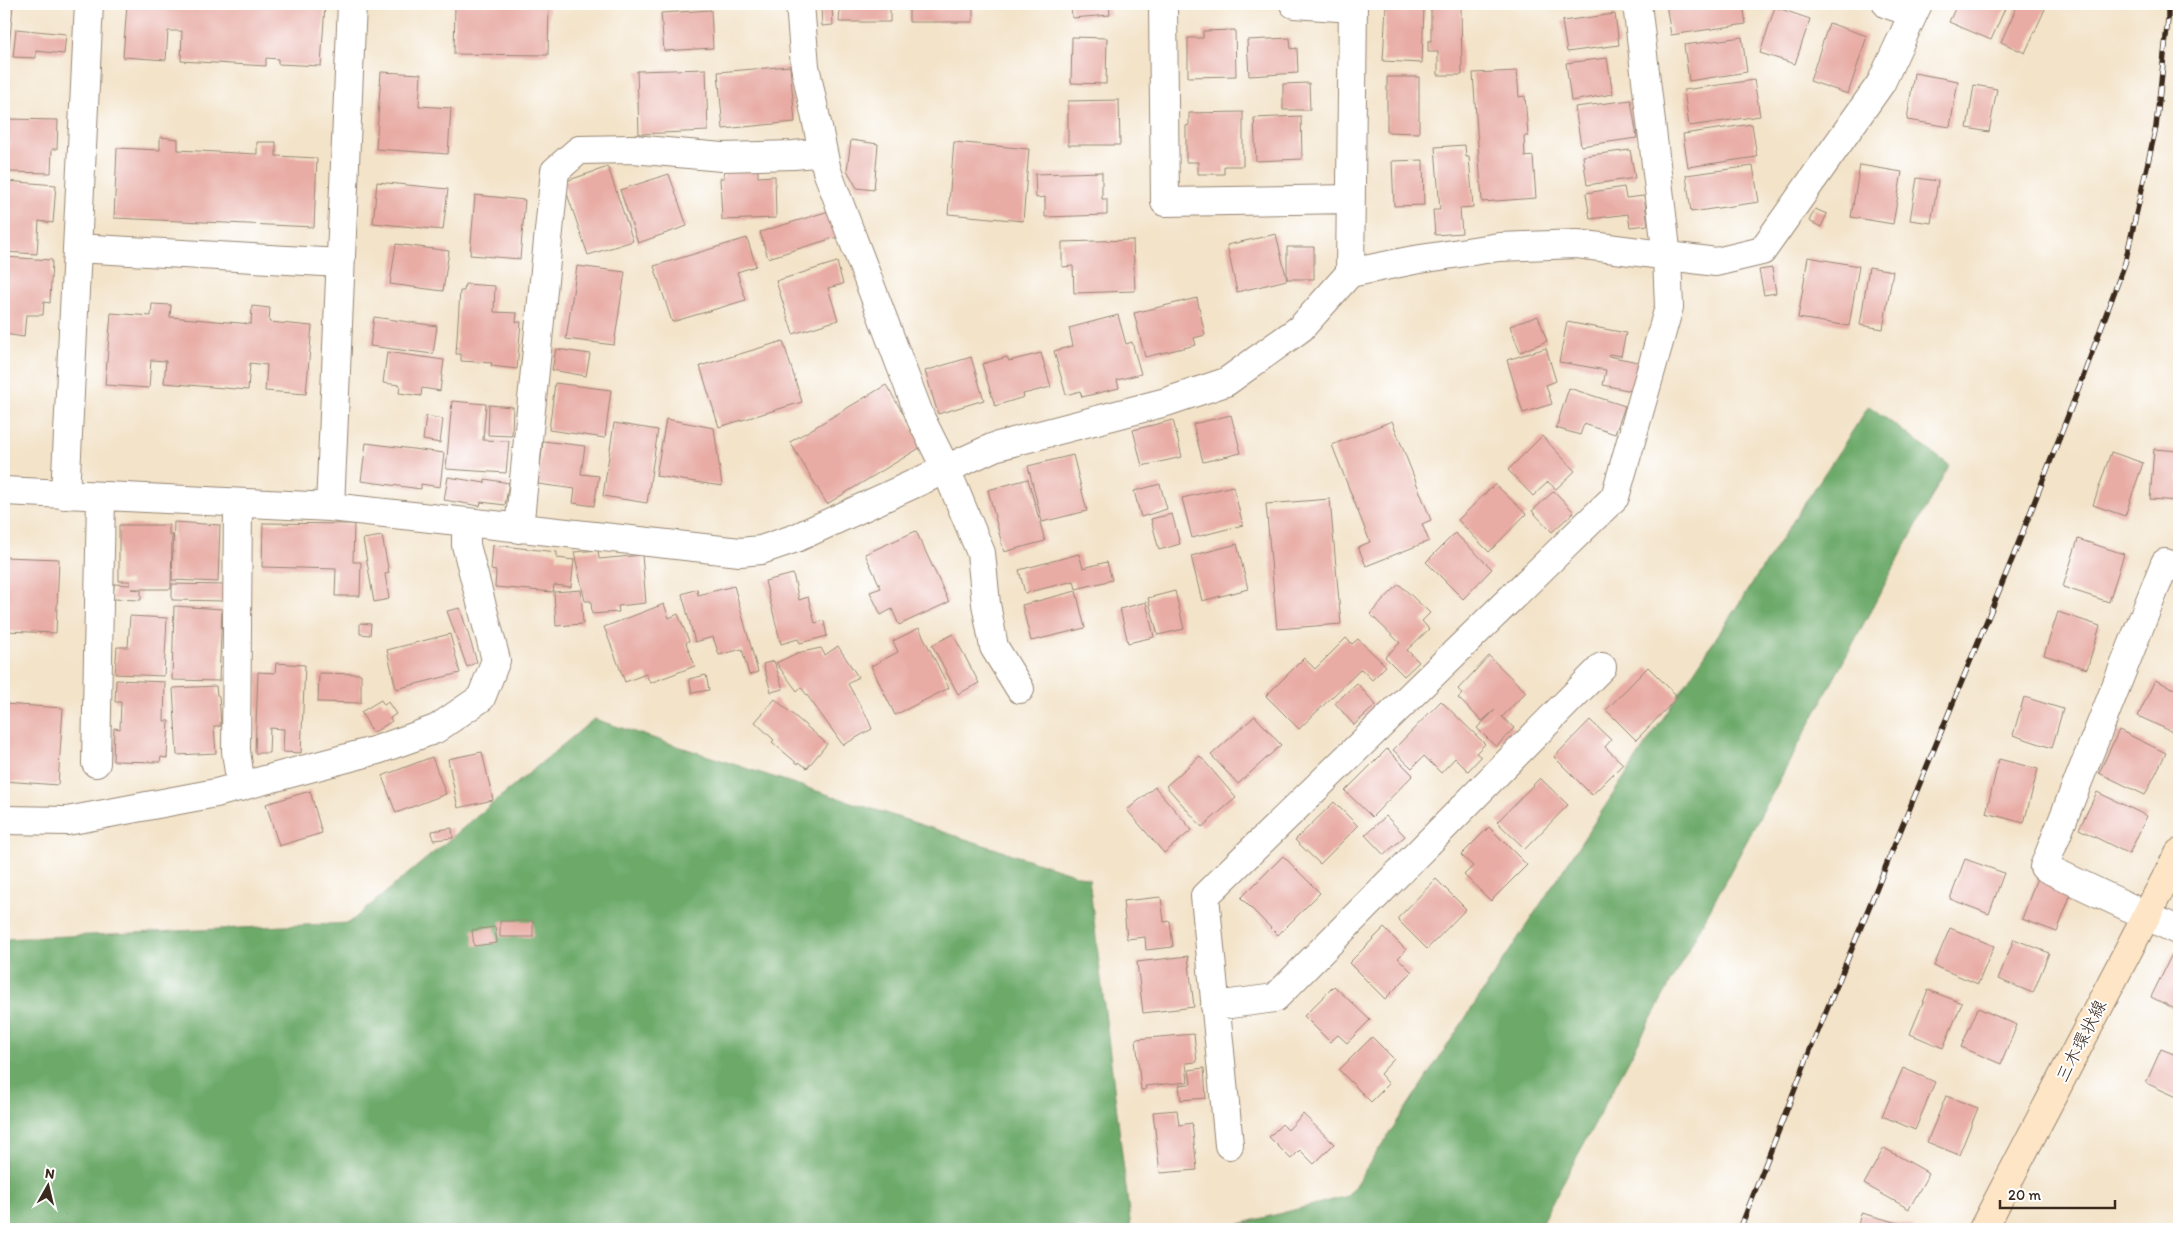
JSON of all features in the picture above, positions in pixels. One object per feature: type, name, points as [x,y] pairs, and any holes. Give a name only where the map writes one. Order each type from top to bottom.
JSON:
[{"type":"main road","name":"三木環状線","points":[[1983,1229],[2179,853]]},
{"type":"street","points":[[65,495],[89,4]]},
{"type":"street","points":[[330,507],[352,4]]},
{"type":"street","points":[[800,4],[805,66],[827,171],[921,418],[946,469],[981,553],[986,604],[994,647],[1020,689]]},
{"type":"street","points":[[1163,4],[1165,202],[1350,199]]},
{"type":"street","points":[[1294,4],[1353,6],[1350,273]]},
{"type":"street","points":[[1229,1145],[1205,896],[1615,497],[1669,306],[1667,257],[1637,4]]},
{"type":"street","points":[[4,491],[330,507],[740,552],[761,550],[796,538],[994,447],[1166,402],[1226,382],[1301,328],[1350,273],[1414,260],[1499,247],[1577,244],[1716,262],[1762,251],[1881,83],[1916,9],[1886,4]]},
{"type":"street","points":[[519,529],[555,171],[579,150],[633,149],[722,157],[794,155],[823,152]]},
{"type":"street","points":[[77,248],[340,263]]},
{"type":"street","points":[[96,763],[101,496]]},
{"type":"street","points":[[238,503],[236,750],[241,787]]},
{"type":"street","points":[[4,820],[67,821],[216,794],[377,750],[436,729],[481,698],[496,660],[466,545],[466,523]]},
{"type":"street","points":[[2179,568],[2165,563],[2044,867],[2179,931]]},
{"type":"street","points":[[1216,1006],[1275,998],[1602,667]]},
{"type":"green space","points":[[1869,406],[1949,465],[1538,1229],[1220,1229],[1348,1196]]},
{"type":"green space","points":[[594,719],[1089,879],[1131,1229],[4,1229],[4,939],[349,923]]},
{"type":"building","points":[[127,4],[325,4],[321,66],[278,64],[278,59],[266,58],[266,66],[181,61],[182,31],[168,31],[166,60],[123,57]]},
{"type":"building","points":[[455,4],[549,4],[548,55],[454,54]]},
{"type":"building","points":[[836,4],[890,4],[890,22],[839,22],[840,8],[836,8]]},
{"type":"building","points":[[903,4],[973,4],[973,22],[909,22],[909,8],[903,8]]},
{"type":"building","points":[[1071,4],[1109,4],[1110,15],[1072,18]]},
{"type":"building","points":[[1431,4],[1461,4],[1462,75],[1438,75],[1438,52],[1428,52],[1428,41],[1431,41]]},
{"type":"building","points":[[1666,4],[1743,4],[1746,24],[1671,35]]},
{"type":"building","points":[[1957,4],[2007,4],[1991,40],[1949,22]]},
{"type":"building","points":[[2018,4],[2034,4],[2045,9],[2025,53],[2001,42]]},
{"type":"building","points":[[4,5],[13,6],[9,48],[4,48]]},
{"type":"building","points":[[1386,5],[1424,7],[1422,63],[1383,61]]},
{"type":"building","points":[[832,6],[833,25],[822,26],[821,7]]},
{"type":"building","points":[[1775,7],[1810,19],[1795,64],[1760,53]]},
{"type":"building","points":[[711,10],[713,48],[664,51],[661,13]]},
{"type":"building","points":[[1615,14],[1619,45],[1567,52],[1562,21]]},
{"type":"building","points":[[1829,23],[1867,36],[1848,94],[1810,81]]},
{"type":"building","points":[[16,29],[66,34],[64,54],[36,51],[36,58],[13,57]]},
{"type":"building","points":[[1235,30],[1236,76],[1188,77],[1188,38],[1203,38],[1203,31]]},
{"type":"building","points":[[1072,37],[1107,38],[1106,84],[1071,83]]},
{"type":"building","points":[[1742,37],[1747,72],[1689,81],[1684,45]]},
{"type":"building","points":[[1290,38],[1291,49],[1297,48],[1298,73],[1249,76],[1247,40]]},
{"type":"building","points":[[1607,58],[1613,94],[1571,101],[1566,63]]},
{"type":"building","points":[[790,66],[795,122],[723,129],[718,72]]},
{"type":"building","points":[[706,69],[708,131],[639,134],[637,71]]},
{"type":"building","points":[[1517,71],[1519,97],[1525,96],[1528,136],[1524,136],[1525,157],[1533,156],[1536,198],[1482,202],[1473,73]]},
{"type":"building","points":[[381,72],[421,74],[419,106],[451,108],[448,154],[376,149]]},
{"type":"building","points":[[1914,73],[1958,81],[1950,127],[1907,120]]},
{"type":"building","points":[[1387,77],[1419,77],[1419,133],[1387,132]]},
{"type":"building","points":[[1754,80],[1760,116],[1689,126],[1684,90]]},
{"type":"building","points":[[1309,83],[1310,110],[1283,110],[1283,84]]},
{"type":"building","points":[[1974,85],[1997,89],[1989,132],[1967,128]]},
{"type":"building","points":[[1119,100],[1120,145],[1068,145],[1068,101]]},
{"type":"building","points":[[1631,100],[1637,138],[1581,146],[1575,107]]},
{"type":"building","points":[[1243,112],[1243,166],[1224,166],[1224,174],[1198,174],[1198,162],[1186,162],[1186,126],[1189,125],[1189,113]]},
{"type":"building","points":[[1301,116],[1302,159],[1256,161],[1254,118]]},
{"type":"building","points":[[9,119],[58,120],[57,149],[52,149],[51,173],[8,172]]},
{"type":"building","points":[[1752,124],[1757,157],[1688,167],[1683,134]]},
{"type":"building","points":[[160,137],[178,139],[178,150],[257,154],[257,142],[276,142],[276,156],[317,158],[314,227],[114,218],[117,148],[160,150]]},
{"type":"building","points":[[851,140],[878,144],[874,190],[857,188],[847,170]]},
{"type":"building","points":[[954,142],[1029,149],[1023,221],[948,214]]},
{"type":"building","points":[[1465,145],[1466,157],[1469,157],[1473,207],[1460,208],[1462,233],[1435,235],[1433,210],[1440,210],[1435,147]]},
{"type":"building","points":[[1630,150],[1635,178],[1587,185],[1583,156]]},
{"type":"building","points":[[1423,160],[1424,205],[1394,206],[1392,161]]},
{"type":"building","points":[[758,162],[758,177],[775,176],[776,218],[722,220],[720,178],[724,178],[723,163]]},
{"type":"building","points":[[1860,165],[1902,172],[1893,224],[1851,217]]},
{"type":"building","points":[[1753,166],[1759,202],[1691,212],[1686,175]]},
{"type":"building","points":[[608,167],[633,241],[588,255],[563,182]]},
{"type":"building","points":[[1102,172],[1102,199],[1107,199],[1107,215],[1045,217],[1045,197],[1036,198],[1035,174]]},
{"type":"building","points":[[669,174],[687,226],[638,243],[620,190]]},
{"type":"building","points":[[1917,178],[1938,181],[1931,223],[1910,220]]},
{"type":"building","points":[[6,181],[56,185],[53,223],[39,221],[37,254],[4,252]]},
{"type":"building","points":[[377,182],[448,189],[443,230],[373,223]]},
{"type":"building","points":[[1624,187],[1626,198],[1644,196],[1648,225],[1630,227],[1628,214],[1590,219],[1586,193]]},
{"type":"building","points":[[475,195],[525,200],[520,259],[470,255]]},
{"type":"building","points":[[1815,209],[1827,214],[1821,227],[1809,221]]},
{"type":"building","points":[[829,211],[837,237],[768,258],[760,232]]},
{"type":"building","points":[[1276,234],[1287,280],[1237,292],[1227,245]]},
{"type":"building","points":[[747,238],[756,266],[737,272],[746,300],[672,322],[654,266]]},
{"type":"building","points":[[1133,240],[1135,291],[1074,293],[1073,266],[1062,267],[1062,242]]},
{"type":"building","points":[[396,244],[449,251],[443,291],[390,284]]},
{"type":"building","points":[[1287,247],[1314,247],[1314,279],[1287,279]]},
{"type":"building","points":[[4,257],[52,260],[50,303],[44,302],[43,315],[26,315],[24,337],[4,334]]},
{"type":"building","points":[[1808,257],[1859,266],[1849,326],[1798,318]]},
{"type":"building","points":[[837,262],[843,284],[828,288],[838,320],[793,334],[776,281]]},
{"type":"building","points":[[577,266],[625,272],[614,345],[566,339]]},
{"type":"building","points":[[1869,267],[1893,271],[1883,329],[1860,325]]},
{"type":"building","points":[[1772,268],[1776,293],[1764,295],[1759,270]]},
{"type":"building","points":[[465,284],[495,286],[494,312],[517,313],[516,322],[521,322],[517,369],[491,366],[492,363],[461,361],[461,354],[456,354],[460,291],[464,291]]},
{"type":"building","points":[[1197,298],[1205,335],[1194,338],[1196,345],[1145,357],[1134,313]]},
{"type":"building","points":[[152,304],[171,305],[170,317],[251,324],[252,306],[270,308],[269,322],[312,326],[306,394],[265,391],[267,365],[250,363],[248,390],[164,383],[166,361],[151,360],[149,388],[105,385],[111,313],[151,316]]},
{"type":"building","points":[[1118,315],[1126,344],[1132,342],[1141,374],[1117,380],[1119,388],[1082,397],[1080,391],[1066,395],[1054,351],[1073,346],[1069,328]]},
{"type":"building","points":[[1538,316],[1547,341],[1520,352],[1510,326]]},
{"type":"building","points":[[374,317],[437,326],[433,354],[370,346]]},
{"type":"building","points":[[1567,322],[1626,333],[1621,356],[1609,354],[1608,356],[1638,362],[1632,391],[1603,385],[1606,370],[1559,362]]},
{"type":"building","points":[[783,341],[802,402],[719,427],[700,366]]},
{"type":"building","points":[[1546,348],[1556,381],[1546,385],[1552,404],[1523,413],[1507,360]]},
{"type":"building","points":[[556,349],[590,354],[586,376],[552,370]]},
{"type":"building","points":[[387,352],[444,360],[440,391],[422,388],[421,396],[399,393],[400,385],[383,383]]},
{"type":"building","points":[[1041,353],[1051,387],[1023,394],[1024,397],[995,406],[982,364],[1007,357],[1009,361]]},
{"type":"building","points":[[971,357],[984,400],[938,414],[925,371]]},
{"type":"building","points":[[555,383],[611,390],[605,438],[549,430]]},
{"type":"building","points":[[886,385],[923,446],[827,504],[790,442]]},
{"type":"building","points":[[1569,388],[1625,406],[1615,434],[1584,424],[1580,435],[1556,428]]},
{"type":"building","points":[[452,401],[486,404],[483,440],[509,441],[506,473],[446,469]]},
{"type":"building","points":[[489,405],[513,407],[512,436],[488,435]]},
{"type":"building","points":[[1231,415],[1241,453],[1203,462],[1193,424]]},
{"type":"building","points":[[426,416],[443,419],[440,443],[423,440]]},
{"type":"building","points":[[666,419],[714,428],[722,486],[656,476]]},
{"type":"building","points":[[1173,420],[1182,457],[1142,466],[1133,430]]},
{"type":"building","points":[[1392,421],[1431,520],[1422,524],[1429,541],[1366,566],[1358,547],[1370,542],[1332,445]]},
{"type":"building","points":[[614,423],[658,430],[647,503],[603,496]]},
{"type":"building","points":[[1542,436],[1575,471],[1556,489],[1548,482],[1533,496],[1508,470]]},
{"type":"building","points":[[543,441],[585,446],[581,474],[599,476],[594,506],[573,503],[575,489],[538,484]]},
{"type":"building","points":[[366,443],[444,453],[440,487],[421,484],[421,489],[361,481]]},
{"type":"building","points":[[2154,449],[2179,451],[2179,501],[2150,499]]},
{"type":"building","points":[[2111,452],[2143,463],[2125,516],[2093,505]]},
{"type":"building","points":[[1073,455],[1087,511],[1042,522],[1028,466]]},
{"type":"building","points":[[448,477],[485,483],[485,479],[509,483],[505,505],[481,502],[480,506],[444,500]]},
{"type":"building","points":[[1028,479],[1045,541],[1004,552],[988,490]]},
{"type":"building","points":[[1160,484],[1167,509],[1141,517],[1134,491]]},
{"type":"building","points":[[1495,484],[1526,514],[1489,552],[1458,520]]},
{"type":"building","points":[[1233,486],[1243,525],[1192,538],[1182,498]]},
{"type":"building","points":[[1554,491],[1574,512],[1552,532],[1532,511]]},
{"type":"building","points":[[1330,499],[1341,624],[1277,629],[1266,504]]},
{"type":"building","points":[[1172,514],[1180,544],[1159,550],[1151,519]]},
{"type":"building","points":[[174,522],[220,525],[218,582],[172,580]]},
{"type":"building","points":[[263,523],[354,524],[353,562],[361,562],[360,596],[335,596],[336,569],[262,567]]},
{"type":"building","points":[[119,525],[169,525],[169,535],[172,535],[171,589],[131,589],[141,590],[141,600],[113,599],[114,584],[130,585],[130,581],[119,581]]},
{"type":"building","points":[[916,531],[949,602],[899,625],[892,609],[881,615],[870,592],[881,588],[865,554]]},
{"type":"building","points":[[1455,533],[1492,569],[1463,599],[1426,562]]},
{"type":"building","points":[[382,536],[389,573],[385,574],[389,599],[374,602],[363,539]]},
{"type":"building","points":[[2078,539],[2124,554],[2109,602],[2063,587]]},
{"type":"building","points":[[1237,544],[1248,589],[1202,601],[1191,556]]},
{"type":"building","points":[[493,545],[557,552],[557,558],[574,560],[571,587],[554,585],[553,592],[495,587],[496,571],[491,570]]},
{"type":"building","points":[[598,550],[599,559],[642,555],[646,603],[618,606],[619,612],[592,614],[591,601],[585,601],[574,552]]},
{"type":"building","points":[[1079,554],[1083,568],[1107,562],[1112,580],[1076,589],[1074,581],[1025,593],[1019,570]]},
{"type":"building","points":[[4,557],[59,559],[56,633],[4,631]]},
{"type":"building","points":[[793,574],[799,600],[808,597],[815,623],[824,621],[827,636],[800,643],[798,639],[781,644],[765,581]]},
{"type":"building","points":[[172,584],[226,585],[226,601],[172,600]]},
{"type":"building","points":[[1399,584],[1430,613],[1422,621],[1429,629],[1407,650],[1419,662],[1404,676],[1385,657],[1400,643],[1370,614]]},
{"type":"building","points":[[734,586],[758,672],[749,675],[742,649],[719,655],[713,637],[695,642],[682,594],[697,589],[698,595]]},
{"type":"building","points":[[581,590],[583,624],[556,626],[554,592]]},
{"type":"building","points":[[1076,591],[1085,628],[1031,641],[1022,605]]},
{"type":"building","points":[[1175,591],[1184,629],[1158,635],[1148,598]]},
{"type":"building","points":[[1146,602],[1154,637],[1128,643],[1120,609]]},
{"type":"building","points":[[664,604],[669,618],[678,614],[689,641],[686,643],[695,666],[650,683],[646,674],[625,682],[604,627]]},
{"type":"building","points":[[174,606],[222,609],[219,681],[172,680]]},
{"type":"building","points":[[460,608],[477,662],[467,667],[447,611]]},
{"type":"building","points":[[2058,612],[2100,626],[2087,669],[2044,655]]},
{"type":"building","points":[[130,616],[167,618],[164,676],[115,674],[117,647],[128,647]]},
{"type":"building","points":[[360,623],[371,624],[370,635],[360,634]]},
{"type":"building","points":[[919,628],[949,688],[895,715],[871,666],[898,652],[893,641]]},
{"type":"building","points":[[450,634],[460,673],[396,689],[387,650]]},
{"type":"building","points":[[953,634],[979,683],[958,694],[932,645]]},
{"type":"building","points":[[1346,638],[1352,644],[1358,639],[1386,666],[1372,680],[1361,669],[1299,729],[1266,696],[1304,658],[1315,669]]},
{"type":"building","points":[[838,646],[858,677],[848,684],[872,729],[843,745],[801,687],[797,691],[776,663],[797,653],[821,648],[825,655]]},
{"type":"building","points":[[1489,656],[1526,692],[1502,717],[1514,728],[1496,747],[1477,728],[1495,710],[1482,721],[1458,698],[1462,694],[1458,689]]},
{"type":"building","points":[[774,661],[783,689],[771,692],[763,664]]},
{"type":"building","points":[[276,663],[305,665],[301,753],[283,752],[284,729],[270,728],[269,753],[255,753],[258,672],[275,673]]},
{"type":"building","points":[[1648,667],[1678,697],[1636,740],[1606,710]]},
{"type":"building","points":[[319,673],[361,674],[361,703],[318,702]]},
{"type":"building","points":[[706,675],[709,690],[692,693],[689,679]]},
{"type":"building","points":[[116,680],[165,682],[164,721],[169,721],[167,758],[161,757],[160,762],[113,761],[114,728],[120,729],[121,702],[115,702]]},
{"type":"building","points":[[2155,680],[2179,691],[2179,735],[2138,716]]},
{"type":"building","points":[[1357,683],[1376,705],[1354,725],[1335,703]]},
{"type":"building","points":[[216,686],[217,695],[219,696],[221,726],[214,726],[216,753],[177,755],[173,688]]},
{"type":"building","points":[[2024,697],[2063,709],[2052,748],[2013,735]]},
{"type":"building","points":[[775,699],[827,744],[807,768],[799,762],[798,764],[772,742],[774,740],[755,722]]},
{"type":"building","points":[[381,700],[384,705],[388,702],[396,714],[390,718],[392,721],[373,733],[361,712]]},
{"type":"building","points":[[1441,701],[1485,744],[1476,753],[1481,757],[1468,771],[1455,758],[1441,773],[1424,756],[1412,768],[1393,750]]},
{"type":"building","points":[[4,704],[63,708],[58,785],[4,781]]},
{"type":"building","points":[[1255,716],[1281,745],[1238,784],[1211,755]]},
{"type":"building","points":[[1590,720],[1611,740],[1605,747],[1623,764],[1592,795],[1554,757]]},
{"type":"building","points":[[2119,730],[2166,753],[2145,795],[2099,773]]},
{"type":"building","points":[[1387,749],[1413,775],[1372,817],[1345,791]]},
{"type":"building","points":[[482,752],[493,800],[458,808],[448,759]]},
{"type":"building","points":[[1200,756],[1236,798],[1202,827],[1166,786]]},
{"type":"building","points":[[432,757],[446,794],[396,813],[382,776]]},
{"type":"building","points":[[1999,759],[2038,769],[2024,823],[1986,813]]},
{"type":"building","points":[[1540,778],[1568,805],[1525,849],[1497,822]]},
{"type":"building","points":[[1155,787],[1192,830],[1164,853],[1127,810]]},
{"type":"building","points":[[310,791],[322,833],[279,846],[266,804]]},
{"type":"building","points":[[2097,792],[2147,816],[2129,854],[2079,829]]},
{"type":"building","points":[[1334,802],[1358,826],[1320,864],[1295,840]]},
{"type":"building","points":[[1386,816],[1405,836],[1384,855],[1365,835]]},
{"type":"building","points":[[1489,827],[1527,865],[1491,901],[1464,875],[1473,866],[1461,855]]},
{"type":"building","points":[[452,828],[453,838],[433,840],[432,831]]},
{"type":"building","points":[[1283,856],[1320,893],[1278,935],[1241,898]]},
{"type":"building","points":[[1965,859],[2004,873],[1989,914],[1950,899]]},
{"type":"building","points":[[2038,875],[2073,888],[2057,932],[2022,919]]},
{"type":"building","points":[[1436,879],[1466,909],[1427,949],[1397,919]]},
{"type":"building","points":[[1161,897],[1164,922],[1170,921],[1173,947],[1146,950],[1145,937],[1127,939],[1123,901]]},
{"type":"building","points":[[500,921],[533,921],[533,937],[500,937]]},
{"type":"building","points":[[495,927],[497,943],[474,946],[472,930]]},
{"type":"building","points":[[1384,928],[1406,950],[1398,958],[1412,972],[1385,999],[1349,963]]},
{"type":"building","points":[[1950,928],[1994,946],[1978,984],[1934,966]]},
{"type":"building","points":[[2014,939],[2049,953],[2033,993],[1998,979]]},
{"type":"building","points":[[2173,952],[2179,955],[2179,1011],[2151,997]]},
{"type":"building","points":[[1188,956],[1194,1007],[1143,1013],[1137,962]]},
{"type":"building","points":[[1334,986],[1370,1020],[1347,1043],[1338,1035],[1330,1042],[1304,1016]]},
{"type":"building","points":[[1928,990],[1962,1003],[1943,1048],[1910,1034]]},
{"type":"building","points":[[1978,1008],[2017,1025],[2001,1064],[1961,1047]]},
{"type":"building","points":[[1194,1034],[1197,1062],[1186,1063],[1188,1082],[1145,1086],[1146,1090],[1141,1090],[1136,1039]]},
{"type":"building","points":[[1372,1037],[1394,1059],[1380,1074],[1389,1084],[1371,1102],[1339,1070]]},
{"type":"building","points":[[2161,1049],[2179,1056],[2179,1098],[2146,1083]]},
{"type":"building","points":[[1204,1068],[1206,1098],[1181,1100],[1179,1085],[1191,1084],[1189,1070]]},
{"type":"building","points":[[1903,1068],[1935,1082],[1915,1130],[1882,1116]]},
{"type":"building","points":[[1946,1096],[1978,1108],[1959,1155],[1927,1142]]},
{"type":"building","points":[[1177,1110],[1179,1125],[1192,1123],[1197,1170],[1160,1173],[1153,1112]]},
{"type":"building","points":[[1303,1114],[1334,1144],[1314,1164],[1300,1150],[1291,1159],[1269,1137],[1282,1124],[1288,1130]]},
{"type":"building","points":[[1884,1148],[1929,1173],[1909,1209],[1864,1184]]},
{"type":"building","points":[[1861,1213],[1914,1227],[1913,1229],[1857,1229]]},
{"type":"railway","points":[[1740,1229],[1809,1053],[2013,557],[2125,263],[2156,127],[2168,4]]}]
